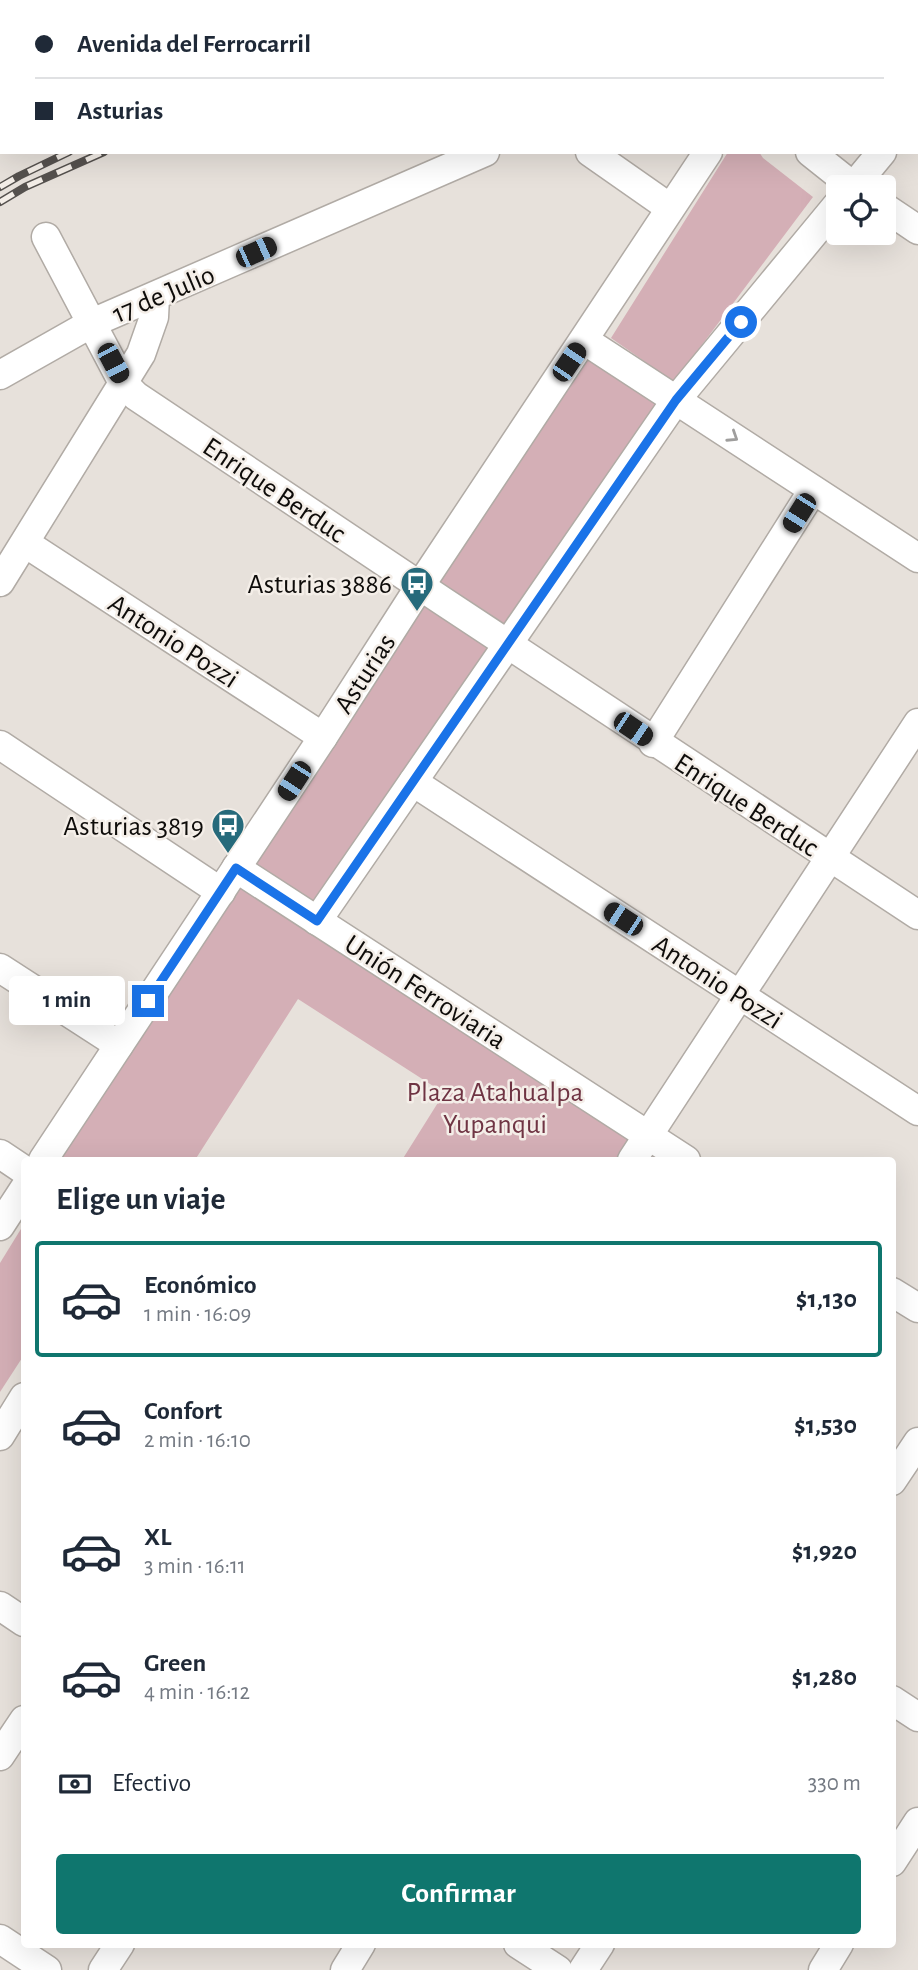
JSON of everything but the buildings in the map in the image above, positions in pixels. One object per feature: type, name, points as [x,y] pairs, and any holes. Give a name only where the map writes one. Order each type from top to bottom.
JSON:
[{"type":"street","name":"17 de Julio","points":[[0,376],[92,323],[480,154]]},
{"type":"street","points":[[593,154],[670,208]]},
{"type":"street","name":"Asturias","points":[[45,1157],[707,154]]},
{"type":"street","points":[[812,154],[838,175]]},
{"type":"street","points":[[863,175],[881,154]]},
{"type":"street","points":[[896,215],[918,230]]},
{"type":"street","points":[[317,921],[676,400],[826,219]]},
{"type":"street","name":"Enrique Berduc","points":[[46,237],[123,383],[136,396],[508,643],[653,743],[918,915]]},
{"type":"street","points":[[0,582],[141,354],[154,317],[155,297]]},
{"type":"street","points":[[584,340],[918,558]]},
{"type":"street","points":[[653,743],[813,490]]},
{"type":"street","name":"Antonio Pozzi","points":[[25,542],[323,737]]},
{"type":"street","points":[[634,1157],[918,723]]},
{"type":"street","points":[[0,745],[221,892]]},
{"type":"street","name":"Antonio Pozzi","points":[[413,782],[918,1111]]},
{"type":"street","name":"Unión Ferroviaria","points":[[236,868],[682,1157]]},
{"type":"street","points":[[0,968],[120,1045]]},
{"type":"street","points":[[0,1154],[21,1168]]},
{"type":"street","points":[[0,1226],[21,1194]]},
{"type":"street","points":[[896,1294],[918,1308]]},
{"type":"street","points":[[0,1436],[21,1402]]},
{"type":"street","points":[[896,1476],[918,1442]]},
{"type":"street","points":[[0,1606],[21,1620]]},
{"type":"street","points":[[896,1703],[918,1717]]},
{"type":"street","points":[[0,1756],[21,1724]]},
{"type":"street","points":[[896,1856],[918,1822]]},
{"type":"street","points":[[0,1940],[47,1970]]},
{"type":"street","points":[[103,1970],[117,1948]]},
{"type":"street","points":[[345,1970],[359,1948]]},
{"type":"street","points":[[524,1948],[558,1970]]},
{"type":"street","points":[[583,1970],[597,1948]]},
{"type":"street","points":[[822,1970],[836,1948]]},
{"type":"green space","points":[[727,154],[760,154],[813,197],[674,382],[611,338]]},
{"type":"green space","points":[[586,350],[668,403],[511,629],[432,582]]},
{"type":"green space","points":[[421,600],[499,649],[316,914],[244,866]]},
{"type":"green space","name":"Plaza Atahualpa Yupanqui","points":[[237,873],[633,1131],[617,1157],[404,1157],[444,1093],[298,999],[197,1157],[50,1157]]},
{"type":"green space","points":[[21,1229],[21,1360],[0,1392],[0,1263]]},
{"type":"railway","points":[[0,187],[65,154]]},
{"type":"railway","points":[[0,202],[25,187],[99,154]]},
{"type":"place","name":"Asturias 3886","points":[[417,613]]},
{"type":"place","name":"Asturias 3819","points":[[228,855]]},
{"type":"route","points":[[148,1001],[236,868],[317,921],[676,400],[741,322]]}]
